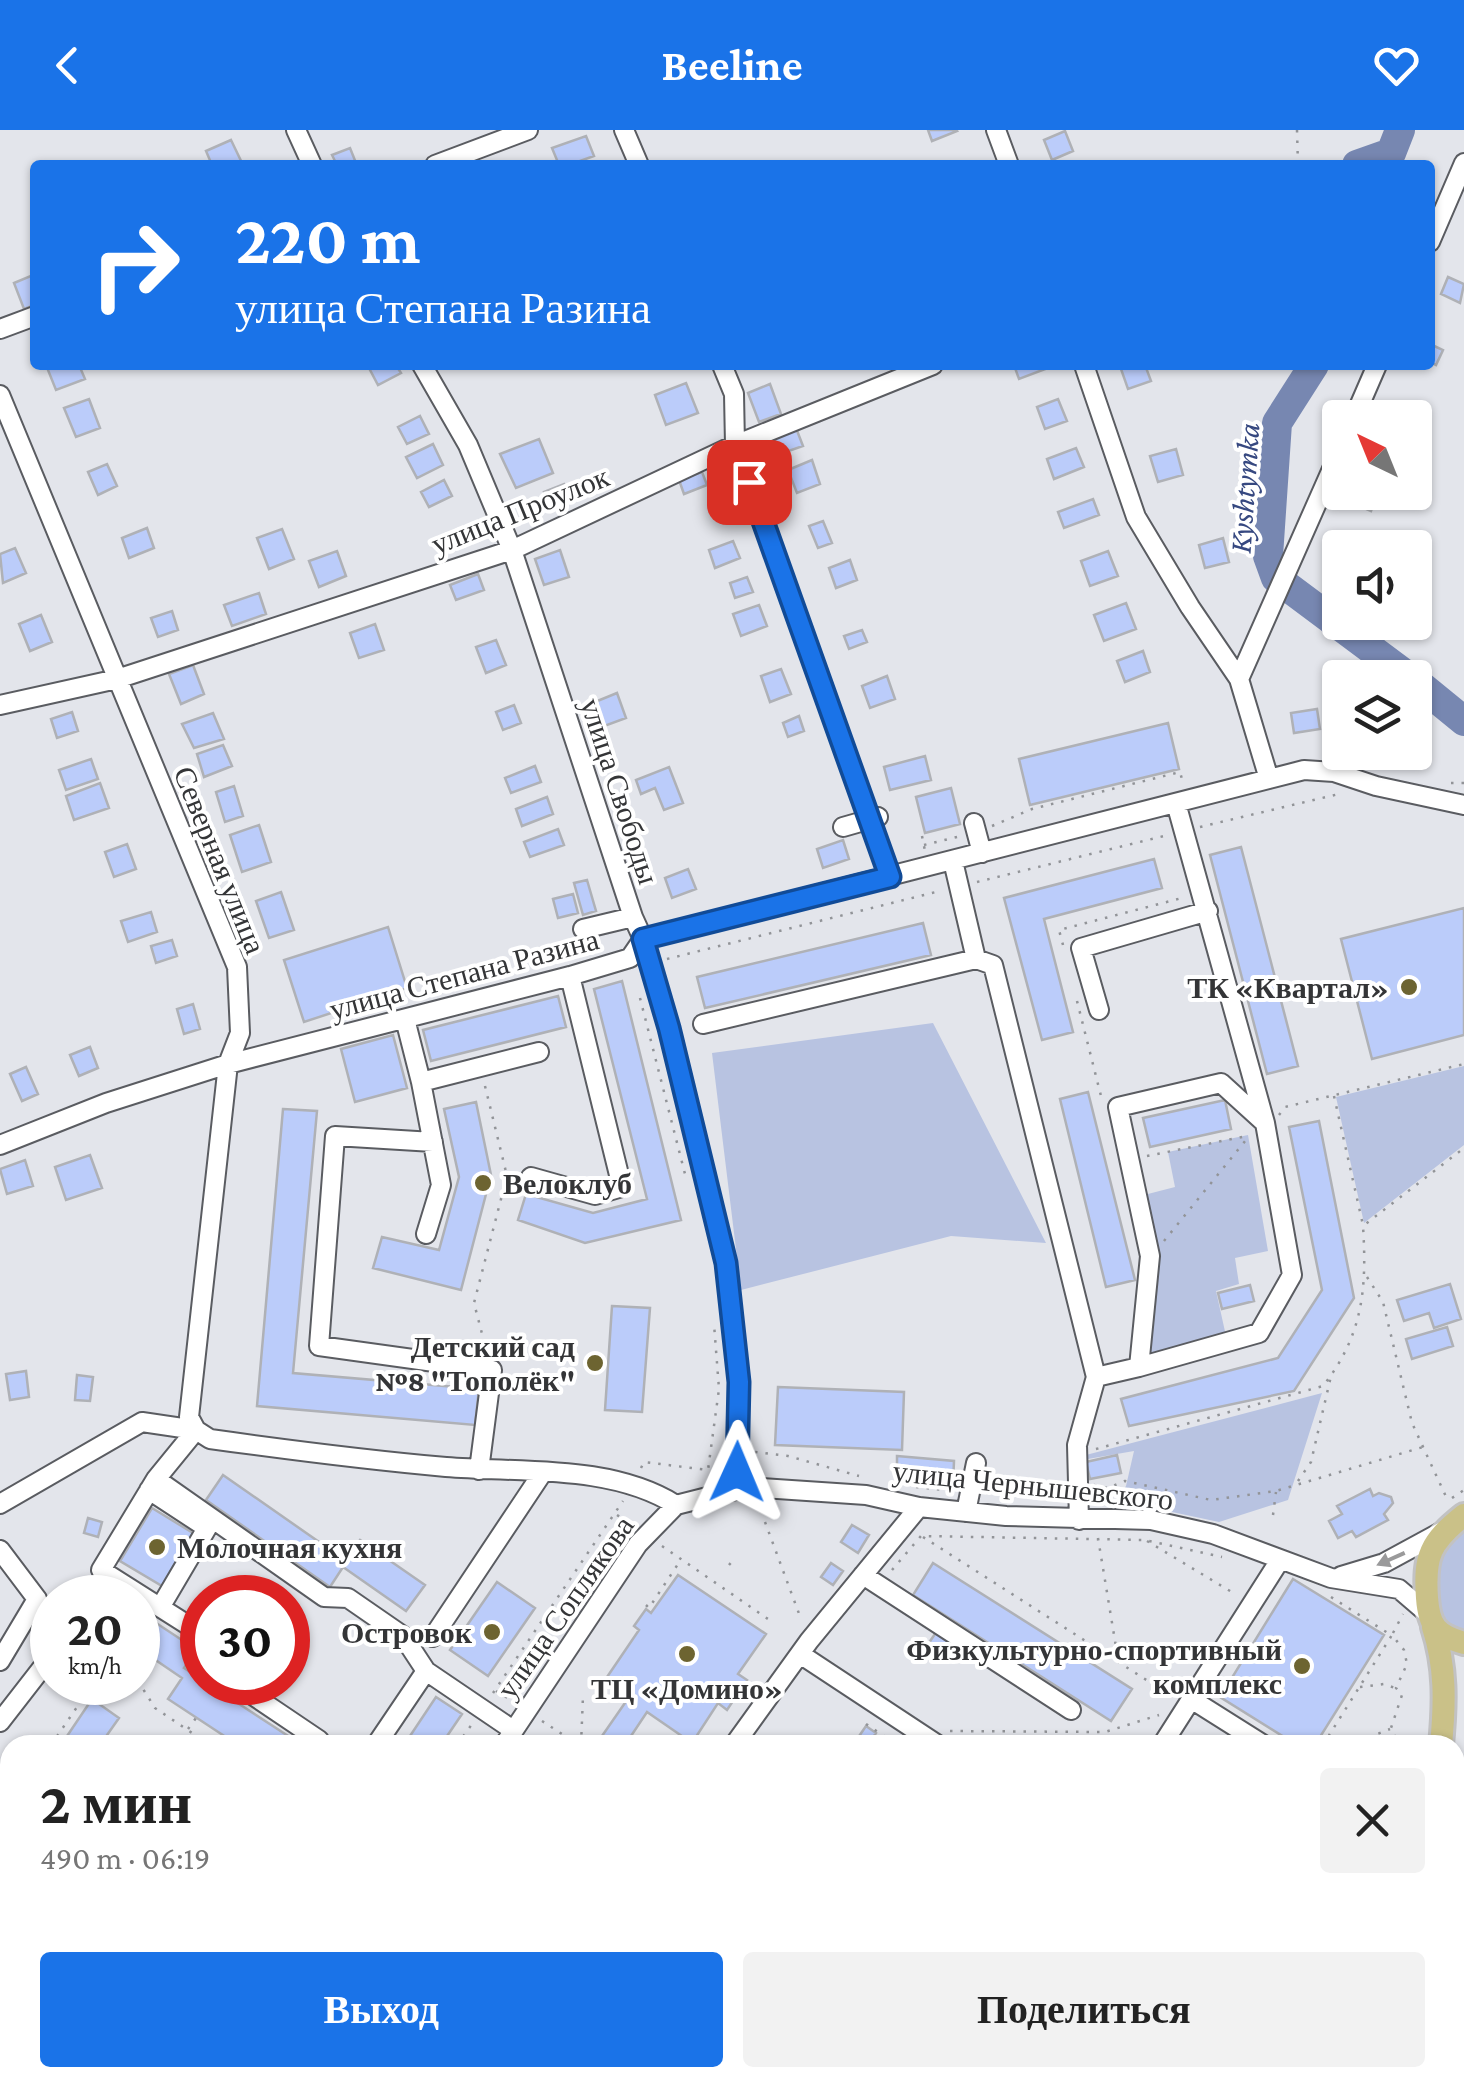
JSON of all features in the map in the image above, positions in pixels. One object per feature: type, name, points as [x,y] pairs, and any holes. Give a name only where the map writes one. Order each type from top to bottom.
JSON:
[{"type":"main road","points":[[1442,1735],[1446,1696],[1442,1652],[1424,1613],[1425,1568],[1453,1515]]},
{"type":"main road","points":[[1424,1613],[1464,1643]]},
{"type":"main road","points":[[1446,1735],[1464,1701]]},
{"type":"street","points":[[296,130],[310,160]]},
{"type":"street","points":[[448,160],[528,130]]},
{"type":"street","points":[[624,130],[636,160]]},
{"type":"street","points":[[996,130],[1007,160]]},
{"type":"street","points":[[1435,230],[1464,163]]},
{"type":"street","points":[[0,330],[30,318]]},
{"type":"street","name":"улица Свободы","points":[[425,370],[468,444],[512,550],[632,917],[643,939],[669,1028],[726,1263],[739,1382],[737,1488]]},
{"type":"street","points":[[724,370],[734,394],[735,445],[874,818],[890,877]]},
{"type":"street","name":"улица Проулок","points":[[0,705],[117,679],[512,550],[735,445],[922,370]]},
{"type":"street","points":[[1086,370],[1136,517],[1190,608],[1239,678],[1269,779]]},
{"type":"street","points":[[1362,400],[1375,370]]},
{"type":"street","name":"Северная улица","points":[[0,395],[237,967],[240,1033],[228,1064],[189,1417],[196,1430]]},
{"type":"street","points":[[1239,678],[1322,492]]},
{"type":"street","name":"улица Степана Разина","points":[[0,1145],[228,1064],[630,958],[643,939],[1304,770],[1334,772],[1376,786],[1464,805]]},
{"type":"street","points":[[1096,1377],[1258,1333],[1292,1276],[1266,1127],[1184,831],[1181,802]]},
{"type":"street","points":[[843,827],[874,818]]},
{"type":"street","points":[[975,828],[982,853]]},
{"type":"street","points":[[953,861],[976,959]]},
{"type":"street","points":[[1098,1010],[1080,948],[1208,911]]},
{"type":"street","points":[[583,930],[632,917]]},
{"type":"street","points":[[703,1024],[976,959],[993,965],[1096,1377],[1077,1454],[1079,1520]]},
{"type":"street","points":[[531,1177],[595,1195],[622,1187],[570,976]]},
{"type":"street","points":[[405,1019],[441,1186],[426,1234]]},
{"type":"street","points":[[421,1082],[539,1052]]},
{"type":"street","points":[[1139,1367],[1150,1256],[1118,1106],[1221,1083],[1266,1127]]},
{"type":"street","points":[[432,1142],[335,1136],[318,1346],[492,1370],[480,1470]]},
{"type":"street","points":[[0,1504],[142,1422],[196,1430],[210,1439],[329,1456],[543,1472],[634,1484],[676,1505]]},
{"type":"street","points":[[180,1619],[101,1570],[152,1484],[196,1430]]},
{"type":"street","points":[[966,1512],[976,1463]]},
{"type":"street","points":[[433,1637],[543,1472]]},
{"type":"street","points":[[152,1484],[207,1528],[161,1606]]},
{"type":"street","points":[[152,1484],[324,1597],[348,1598],[403,1636],[426,1671],[482,1709],[505,1735]]},
{"type":"street","name":"улица Чернышевского","points":[[676,1505],[737,1488],[866,1495],[920,1508],[966,1512],[1079,1520],[1151,1520],[1213,1534],[1280,1560],[1328,1586],[1399,1588],[1424,1613]]},
{"type":"street","name":"улица Соплякова","points":[[510,1735],[638,1544],[676,1505]]},
{"type":"street","points":[[741,1735],[805,1647],[920,1508]]},
{"type":"street","points":[[1328,1586],[1384,1563],[1453,1515]]},
{"type":"street","points":[[0,1550],[30,1589]]},
{"type":"street","points":[[1168,1735],[1280,1560]]},
{"type":"street","points":[[863,1575],[1071,1710]]},
{"type":"street","points":[[0,1662],[30,1612]]},
{"type":"street","points":[[805,1647],[940,1735]]},
{"type":"street","points":[[383,1735],[426,1671]]},
{"type":"street","points":[[0,1722],[30,1683]]},
{"type":"street","points":[[1189,1703],[1246,1735]]},
{"type":"street","points":[[266,1705],[312,1735]]},
{"type":"path","points":[[1297,130],[1298,160]]},
{"type":"path","points":[[924,845],[1032,809],[1180,772],[1181,802]]},
{"type":"path","points":[[1446,783],[1464,783]]},
{"type":"path","points":[[673,957],[1376,786]]},
{"type":"path","points":[[640,994],[686,1179]]},
{"type":"path","points":[[1266,1127],[1285,1108],[1464,1064]]},
{"type":"path","points":[[481,1067],[507,1176],[474,1302],[492,1370]]},
{"type":"path","points":[[1096,1076],[1100,1091]]},
{"type":"path","points":[[1297,1482],[1311,1462],[1332,1375],[1359,1319],[1366,1276],[1363,1226],[1334,1095]]},
{"type":"path","points":[[1130,1160],[1248,1135],[1150,1256]]},
{"type":"path","points":[[1363,1226],[1464,1148]]},
{"type":"path","points":[[1366,1276],[1382,1302],[1412,1423],[1453,1515]]},
{"type":"path","points":[[644,1462],[708,1470],[719,1388],[712,1310]]},
{"type":"path","points":[[1077,1454],[1303,1394],[1323,1386],[1332,1375]]},
{"type":"path","points":[[713,1431],[737,1438],[746,1435],[754,1451],[860,1476]]},
{"type":"path","points":[[914,1487],[1051,1499],[1063,1482],[1108,1488],[1126,1481],[1211,1500],[1276,1491],[1423,1447]]},
{"type":"path","points":[[465,1735],[634,1484]]},
{"type":"path","points":[[1273,1515],[1276,1491]]},
{"type":"path","points":[[765,1522],[805,1647]]},
{"type":"path","points":[[1189,1703],[921,1536],[1144,1540],[1238,1560]]},
{"type":"path","points":[[1098,1539],[1118,1662]]},
{"type":"path","points":[[1144,1540],[1252,1604]]},
{"type":"path","points":[[665,1549],[768,1619]]},
{"type":"path","points":[[730,1565],[734,1558]]},
{"type":"path","points":[[646,1606],[650,1608],[680,1560]]},
{"type":"path","points":[[1328,1586],[1392,1635],[1404,1650],[1408,1664],[1396,1688]]},
{"type":"path","points":[[1329,1735],[1392,1635],[1424,1613]]},
{"type":"path","points":[[1360,1687],[1384,1684],[1396,1688],[1402,1696],[1391,1728],[1374,1735]]},
{"type":"path","points":[[581,1735],[583,1696]]},
{"type":"path","points":[[1025,1735],[1105,1732],[1189,1703]]},
{"type":"path","points":[[57,1735],[78,1705]]},
{"type":"path","points":[[153,1705],[195,1735]]},
{"type":"path","points":[[188,1730],[196,1718]]},
{"type":"path","points":[[866,1724],[882,1735]]},
{"type":"path","points":[[1391,1728],[1394,1735]]},
{"type":"shaded area","points":[[933,1023],[1046,1243],[951,1236],[741,1290],[712,1053]]},
{"type":"shaded area","points":[[1464,1066],[1464,1145],[1364,1223],[1336,1097]]},
{"type":"shaded area","points":[[1248,1135],[1268,1251],[1235,1258],[1239,1284],[1216,1291],[1226,1336],[1146,1360],[1144,1195],[1175,1187],[1168,1152]]},
{"type":"shaded area","points":[[1322,1393],[1288,1500],[1219,1522],[1116,1500],[1126,1486],[1134,1451],[1088,1459],[1086,1455]]},
{"type":"shaded area","points":[[1464,1525],[1464,1634],[1446,1623],[1441,1614],[1432,1561]]},
{"type":"building","points":[[928,130],[956,130],[957,131],[932,141]]},
{"type":"building","points":[[1065,131],[1073,151],[1052,160],[1044,140]]},
{"type":"building","points":[[586,136],[594,156],[557,160],[552,148]]},
{"type":"building","points":[[231,140],[241,160],[210,160],[206,151]]},
{"type":"building","points":[[350,148],[355,160],[334,160],[332,155]]},
{"type":"building","points":[[30,276],[30,307],[24,309],[14,283]]},
{"type":"building","points":[[1448,277],[1464,284],[1460,303],[1441,294]]},
{"type":"building","points":[[1435,346],[1443,350],[1435,364]]},
{"type":"building","points":[[48,370],[81,370],[85,379],[56,390]]},
{"type":"building","points":[[370,370],[401,373],[378,385]]},
{"type":"building","points":[[1016,370],[1043,370],[1019,379]]},
{"type":"building","points":[[1121,370],[1147,370],[1151,381],[1128,389]]},
{"type":"building","points":[[686,383],[698,413],[666,425],[655,395]]},
{"type":"building","points":[[770,384],[781,414],[759,422],[748,393]]},
{"type":"building","points":[[89,399],[100,428],[76,437],[64,408]]},
{"type":"building","points":[[1058,399],[1067,421],[1045,429],[1037,407]]},
{"type":"building","points":[[420,416],[429,434],[407,444],[398,427]]},
{"type":"building","points":[[796,428],[803,446],[780,454],[773,436]]},
{"type":"building","points":[[539,439],[553,473],[516,488],[500,454]]},
{"type":"building","points":[[433,444],[443,465],[417,478],[406,457]]},
{"type":"building","points":[[1076,448],[1084,467],[1054,479],[1047,459]]},
{"type":"building","points":[[1176,449],[1183,475],[1158,482],[1150,456]]},
{"type":"building","points":[[812,460],[820,484],[797,493],[788,470]]},
{"type":"building","points":[[107,464],[117,486],[98,495],[88,472]]},
{"type":"building","points":[[702,472],[707,485],[684,494],[679,480]]},
{"type":"building","points":[[444,480],[452,496],[429,507],[421,492]]},
{"type":"building","points":[[564,484],[571,500],[550,508],[544,492]]},
{"type":"building","points":[[1093,499],[1099,515],[1064,528],[1058,512]]},
{"type":"building","points":[[823,521],[832,543],[818,548],[809,526]]},
{"type":"building","points":[[147,528],[154,548],[129,558],[122,538]]},
{"type":"building","points":[[282,529],[294,559],[269,569],[257,538]]},
{"type":"building","points":[[1223,538],[1229,562],[1205,568],[1199,545]]},
{"type":"building","points":[[733,541],[740,558],[715,568],[709,550]]},
{"type":"building","points":[[15,548],[26,573],[3,583],[0,554]]},
{"type":"building","points":[[560,550],[569,577],[544,585],[535,559]]},
{"type":"building","points":[[337,551],[346,576],[319,587],[309,561]]},
{"type":"building","points":[[1108,551],[1118,576],[1090,586],[1081,561]]},
{"type":"building","points":[[850,560],[857,580],[836,588],[829,568]]},
{"type":"building","points":[[478,574],[484,590],[456,600],[450,585]]},
{"type":"building","points":[[747,577],[753,592],[735,598],[730,583]]},
{"type":"building","points":[[259,593],[266,614],[232,626],[224,605]]},
{"type":"building","points":[[1126,603],[1136,629],[1104,641],[1094,615]]},
{"type":"building","points":[[759,605],[767,626],[741,636],[733,614]]},
{"type":"building","points":[[172,611],[178,630],[158,637],[151,618]]},
{"type":"building","points":[[41,615],[52,642],[30,651],[19,624]]},
{"type":"building","points":[[375,624],[384,650],[359,658],[350,633]]},
{"type":"building","points":[[862,630],[867,642],[849,649],[844,636]]},
{"type":"building","points":[[496,640],[506,665],[486,673],[476,647]]},
{"type":"building","points":[[1143,651],[1150,672],[1125,682],[1117,661]]},
{"type":"building","points":[[193,665],[204,694],[181,704],[169,674]]},
{"type":"building","points":[[781,669],[791,694],[770,702],[761,676]]},
{"type":"building","points":[[887,676],[895,699],[870,708],[862,686]]},
{"type":"building","points":[[617,693],[626,718],[599,728],[590,704]]},
{"type":"building","points":[[514,705],[521,723],[503,730],[496,712]]},
{"type":"building","points":[[1317,709],[1320,729],[1294,733],[1291,713]]},
{"type":"building","points":[[72,712],[78,731],[57,738],[51,719]]},
{"type":"building","points":[[213,713],[224,739],[194,748],[182,724]]},
{"type":"building","points":[[799,716],[804,731],[788,737],[783,723]]},
{"type":"building","points":[[1168,723],[1179,769],[1030,805],[1019,759]]},
{"type":"building","points":[[223,745],[232,766],[204,777],[197,754]]},
{"type":"building","points":[[925,756],[931,780],[890,790],[884,767]]},
{"type":"building","points":[[91,759],[98,779],[66,790],[59,770]]},
{"type":"building","points":[[535,766],[541,782],[511,793],[505,778]]},
{"type":"building","points":[[669,767],[683,803],[664,810],[655,788],[641,794],[636,780]]},
{"type":"building","points":[[100,783],[109,808],[74,820],[66,796]]},
{"type":"building","points":[[234,786],[243,816],[225,822],[216,792]]},
{"type":"building","points":[[951,788],[960,824],[925,833],[916,797]]},
{"type":"building","points":[[547,797],[553,814],[522,826],[516,809]]},
{"type":"building","points":[[259,825],[271,862],[242,872],[230,835]]},
{"type":"building","points":[[558,829],[564,845],[530,857],[524,842]]},
{"type":"building","points":[[843,840],[849,859],[823,868],[817,849]]},
{"type":"building","points":[[127,844],[136,869],[114,877],[105,852]]},
{"type":"building","points":[[1241,847],[1298,1066],[1267,1074],[1210,855]]},
{"type":"building","points":[[1154,859],[1162,888],[1044,919],[1073,1032],[1042,1040],[1004,898]]},
{"type":"building","points":[[688,869],[696,889],[672,898],[665,878]]},
{"type":"building","points":[[587,880],[596,911],[583,915],[574,883]]},
{"type":"building","points":[[281,892],[294,930],[269,938],[256,901]]},
{"type":"building","points":[[573,894],[578,913],[558,918],[553,899]]},
{"type":"building","name":"ТК «Квартал»","points":[[1464,908],[1464,1035],[1372,1059],[1341,939]]},
{"type":"building","points":[[151,912],[157,932],[128,942],[121,921]]},
{"type":"building","points":[[923,923],[931,955],[705,1008],[697,977]]},
{"type":"building","points":[[388,927],[407,988],[304,1022],[284,960]]},
{"type":"building","points":[[172,940],[177,956],[156,963],[151,946]]},
{"type":"building","points":[[622,981],[681,1220],[585,1243],[518,1220],[526,1194],[593,1213],[647,1199],[594,989]]},
{"type":"building","points":[[558,996],[566,1027],[431,1061],[423,1030]]},
{"type":"building","points":[[193,1004],[200,1029],[184,1034],[177,1009]]},
{"type":"building","points":[[393,1035],[407,1088],[355,1102],[341,1049]]},
{"type":"building","points":[[90,1047],[98,1068],[79,1076],[70,1055]]},
{"type":"building","points":[[26,1067],[38,1094],[22,1101],[10,1074]]},
{"type":"building","points":[[1088,1092],[1135,1280],[1106,1287],[1060,1099]]},
{"type":"building","points":[[1225,1100],[1231,1129],[1150,1147],[1143,1118]]},
{"type":"building","points":[[476,1102],[491,1175],[461,1290],[373,1268],[382,1237],[439,1250],[459,1177],[444,1109]]},
{"type":"building","points":[[283,1109],[317,1111],[293,1373],[479,1389],[475,1425],[257,1406]]},
{"type":"building","points":[[1319,1121],[1354,1298],[1294,1391],[1129,1426],[1121,1399],[1278,1358],[1322,1290],[1289,1127]]},
{"type":"building","points":[[90,1155],[102,1188],[66,1200],[55,1167]]},
{"type":"building","points":[[25,1160],[33,1186],[7,1194],[0,1169]]},
{"type":"building","points":[[1450,1284],[1461,1319],[1434,1328],[1429,1313],[1404,1321],[1397,1300]]},
{"type":"building","points":[[1250,1285],[1254,1301],[1222,1309],[1218,1293]]},
{"type":"building","points":[[612,1306],[650,1308],[642,1412],[605,1410]]},
{"type":"building","points":[[1447,1327],[1453,1346],[1412,1359],[1406,1339]]},
{"type":"building","points":[[26,1371],[29,1397],[10,1400],[6,1374]]},
{"type":"building","points":[[77,1375],[93,1377],[90,1401],[75,1400]]},
{"type":"building","points":[[778,1387],[904,1392],[902,1450],[775,1445]]},
{"type":"building","points":[[1117,1455],[1121,1473],[1090,1479],[1086,1462]]},
{"type":"building","points":[[897,1456],[954,1461],[953,1485],[897,1480]]},
{"type":"building","points":[[223,1475],[345,1560],[360,1540],[425,1585],[406,1611],[343,1567],[330,1587],[206,1500]]},
{"type":"building","points":[[1370,1489],[1373,1496],[1379,1493],[1391,1497],[1393,1503],[1384,1514],[1388,1520],[1356,1537],[1352,1531],[1338,1538],[1329,1521],[1342,1514],[1337,1506]]},
{"type":"building","name":"Молочная кухня","points":[[152,1508],[193,1533],[162,1586],[160,1575],[144,1575],[120,1561]]},
{"type":"building","points":[[88,1518],[102,1522],[98,1537],[84,1533]]},
{"type":"building","points":[[852,1525],[869,1535],[858,1553],[841,1542]]},
{"type":"building","points":[[831,1563],[843,1571],[833,1585],[821,1577]]},
{"type":"building","points":[[933,1563],[1132,1689],[1111,1721],[913,1595]]},
{"type":"building","name":"ТЦ «Домино»","points":[[678,1575],[766,1634],[738,1674],[747,1680],[727,1710],[718,1703],[697,1735],[680,1735],[647,1712],[632,1735],[603,1735],[627,1700],[603,1683],[639,1630],[634,1626],[646,1609],[651,1613]]},
{"type":"building","name":"Физкультурно-спортивный комплекс","points":[[1293,1579],[1384,1635],[1321,1735],[1281,1735],[1220,1697]]},
{"type":"building","points":[[497,1582],[535,1608],[488,1676],[450,1650]]},
{"type":"building","points":[[160,1626],[180,1639],[180,1677],[160,1663]]},
{"type":"building","points":[[937,1631],[953,1643],[941,1661],[924,1650]]},
{"type":"building","points":[[180,1681],[180,1705],[241,1705],[287,1735],[223,1735],[168,1699]]},
{"type":"building","points":[[436,1697],[462,1714],[448,1735],[411,1735]]},
{"type":"building","points":[[88,1705],[101,1705],[119,1718],[107,1735],[68,1735]]},
{"type":"building","points":[[866,1726],[876,1733],[875,1735],[860,1735]]},
{"type":"waterway","name":"Kyshtymka","points":[[1371,160],[1391,153],[1400,130]]},
{"type":"waterway","name":"Kyshtymka","points":[[1311,370],[1277,423],[1268,556],[1276,578],[1386,660]]},
{"type":"waterway","name":"Kyshtymka","points":[[1432,695],[1464,721]]},
{"type":"place","name":"ТК «Квартал»","points":[[1409,987]]},
{"type":"place","name":"Велоклуб","points":[[483,1183]]},
{"type":"place","name":"Детский сад №8 \"Тополёк\"","points":[[595,1363]]},
{"type":"place","name":"Молочная кухня","points":[[157,1547]]},
{"type":"place","name":"Островок","points":[[492,1632]]},
{"type":"place","name":"ТЦ «Домино»","points":[[687,1654]]},
{"type":"place","name":"Физкультурно-спортивный комплекс","points":[[1302,1666]]},
{"type":"route","points":[[737,1472],[739,1382],[726,1263],[669,1028],[643,939],[890,877],[749,482]]}]
